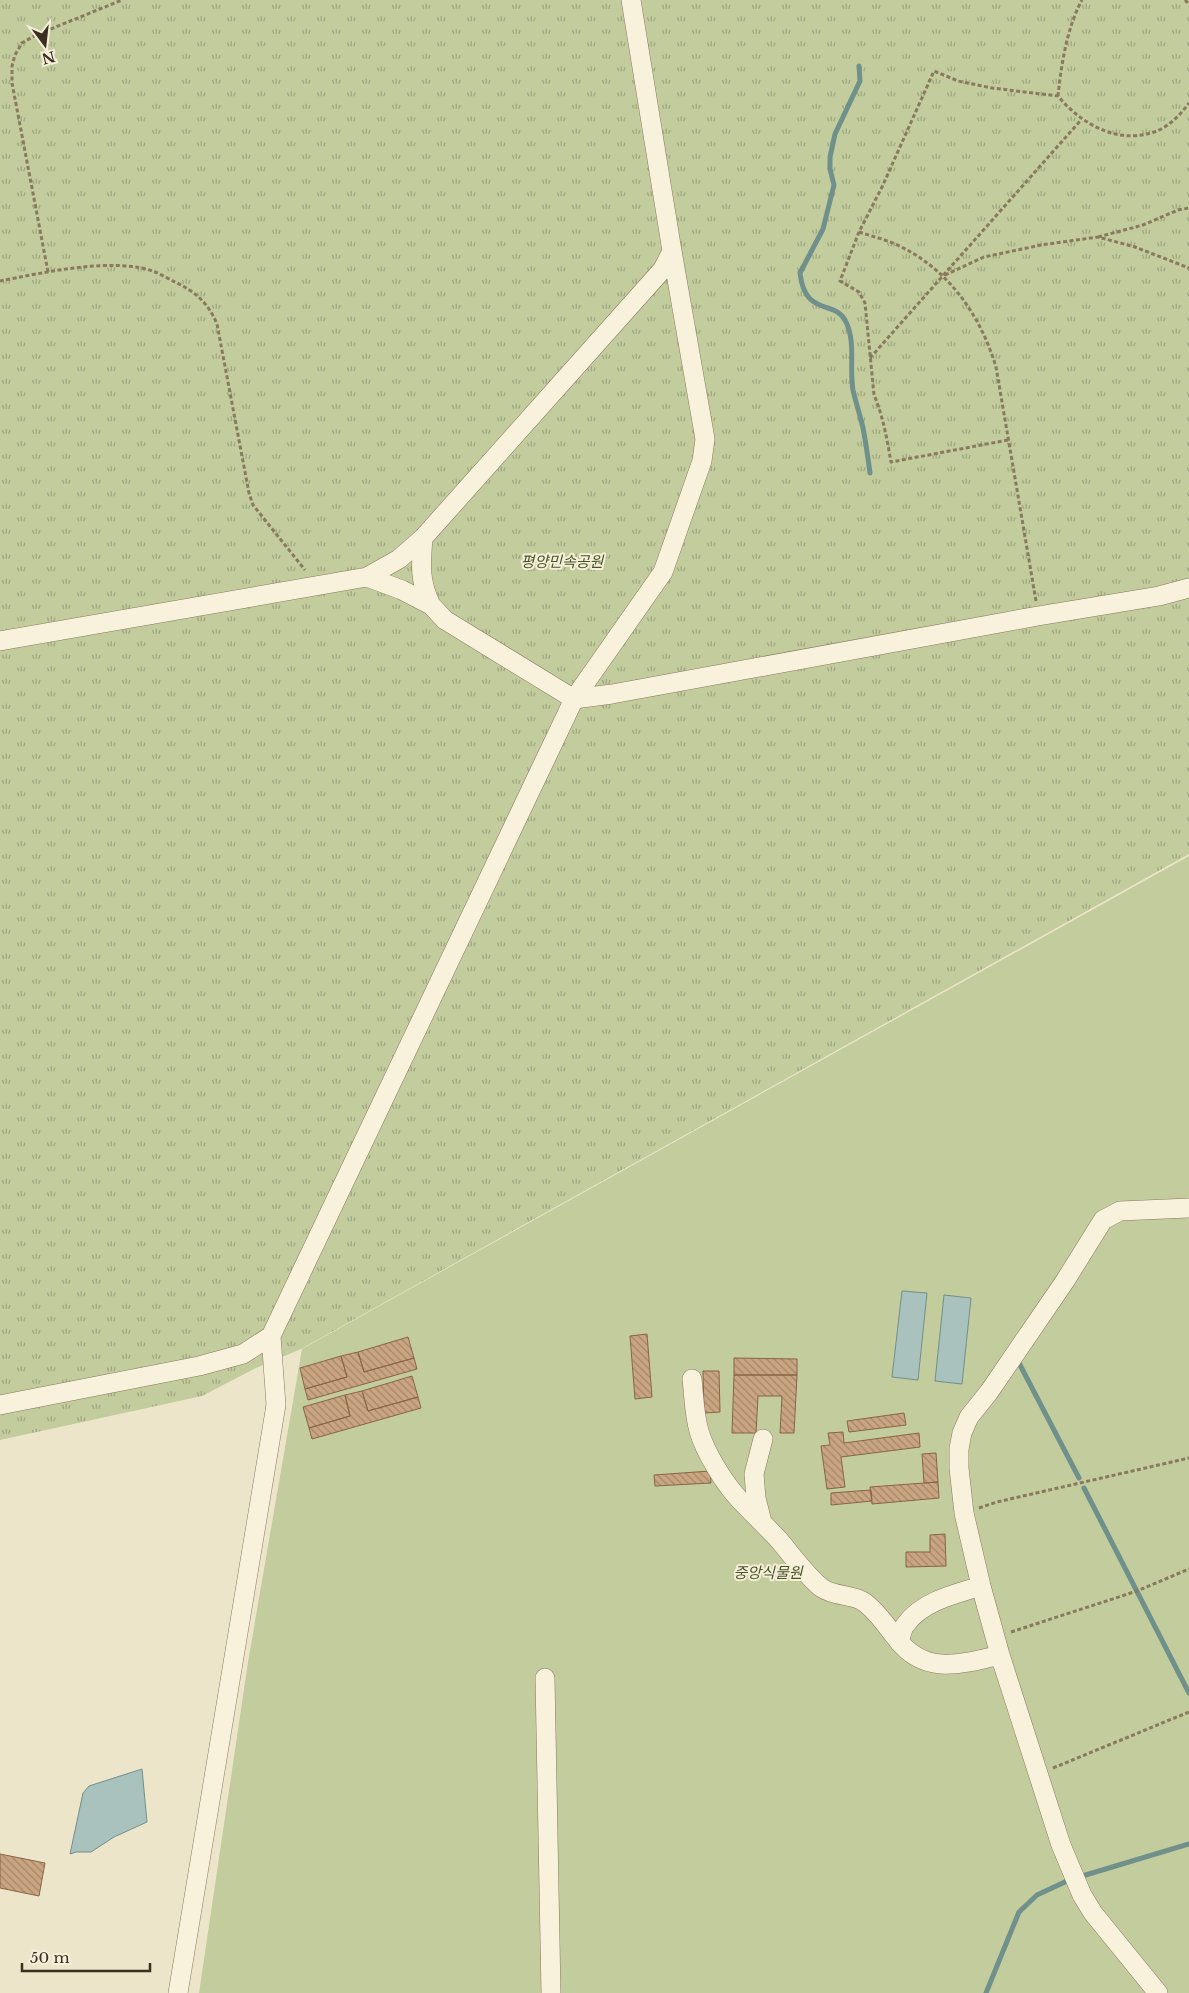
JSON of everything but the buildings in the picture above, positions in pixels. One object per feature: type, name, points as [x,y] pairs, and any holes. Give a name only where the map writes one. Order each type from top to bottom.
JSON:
[{"type":"street","points":[[178,1993],[276,1405],[271,1336],[574,699],[663,572],[702,461],[705,439],[631,0]]},
{"type":"street","points":[[0,641],[367,577],[399,559],[423,538],[663,268],[672,251]]},
{"type":"street","points":[[423,538],[420,565],[424,590],[431,605],[444,620],[574,699],[612,694],[1038,616],[1159,596],[1189,588]]},
{"type":"street","points":[[367,577],[402,590],[431,605]]},
{"type":"street","points":[[1158,1993],[1093,1913],[1082,1895],[1061,1845],[1000,1655],[981,1586],[964,1513],[959,1449],[962,1433],[969,1417],[989,1392],[1103,1220],[1120,1211],[1189,1208]]},
{"type":"street","points":[[0,1405],[199,1366],[243,1354],[271,1336]]},
{"type":"street","points":[[692,1378],[696,1418],[703,1441],[715,1464],[738,1498],[821,1587],[832,1594],[864,1601],[879,1616],[899,1642],[916,1658],[938,1665],[964,1663],[1000,1655]]},
{"type":"street","points":[[762,1523],[756,1498],[754,1474],[763,1439]]},
{"type":"street","points":[[899,1642],[905,1625],[918,1613],[942,1598],[981,1586]]},
{"type":"street","points":[[545,1678],[551,1993]]},
{"type":"path","points":[[48,272],[12,83],[14,55],[22,43],[36,35],[122,0]]},
{"type":"path","points":[[1058,96],[1060,72],[1068,39],[1082,0]]},
{"type":"path","points":[[1185,0],[1189,4]]},
{"type":"path","points":[[1008,440],[891,462],[887,437],[874,395],[865,303],[859,292],[840,280],[859,232],[882,187],[934,71],[958,82],[1058,96],[1068,109],[1081,120],[1098,129],[1134,136],[1153,133],[1178,117],[1189,103]]},
{"type":"path","points":[[870,358],[1081,120]]},
{"type":"path","points":[[944,276],[984,257],[1041,244],[1098,237],[1143,225],[1178,210],[1189,208]]},
{"type":"path","points":[[859,232],[895,244],[922,259],[944,276],[974,315],[986,338],[996,367],[1038,616]]},
{"type":"path","points":[[1098,237],[1135,247],[1189,268]]},
{"type":"path","points":[[0,281],[48,272],[114,265],[154,271],[191,290],[211,310],[217,324],[249,493],[253,505],[317,585]]},
{"type":"path","points":[[964,1513],[997,1502],[1189,1458]]},
{"type":"path","points":[[995,1637],[1136,1591],[1189,1569]]},
{"type":"path","points":[[1038,1775],[1189,1712]]},
{"type":"green space","name":"평양민속공원","points":[[0,0],[1189,0],[1189,854],[301,1349],[256,1368],[202,1396],[0,1440]]},
{"type":"green space","name":"중앙식물원","points":[[1189,856],[1189,1993],[199,1993],[248,1662],[302,1349]]},
{"type":"water","points":[[902,1291],[927,1293],[918,1380],[892,1377]]},
{"type":"water","points":[[944,1295],[971,1298],[962,1384],[935,1381]]},
{"type":"water","points":[[142,1769],[147,1822],[114,1837],[91,1852],[70,1854],[83,1793],[89,1786]]},
{"type":"waterway","points":[[859,66],[860,81],[835,134],[830,157],[830,169],[834,185],[823,229],[800,273],[803,287],[808,296],[814,302],[841,315],[849,330],[852,347],[853,390],[863,428],[870,473]]},
{"type":"waterway","points":[[1019,1363],[1079,1478]]},
{"type":"waterway","points":[[1084,1488],[1189,1693]]},
{"type":"waterway","points":[[1079,1877],[1189,1844]]},
{"type":"waterway","points":[[986,1993],[1019,1912],[1037,1895],[1067,1881]]}]
